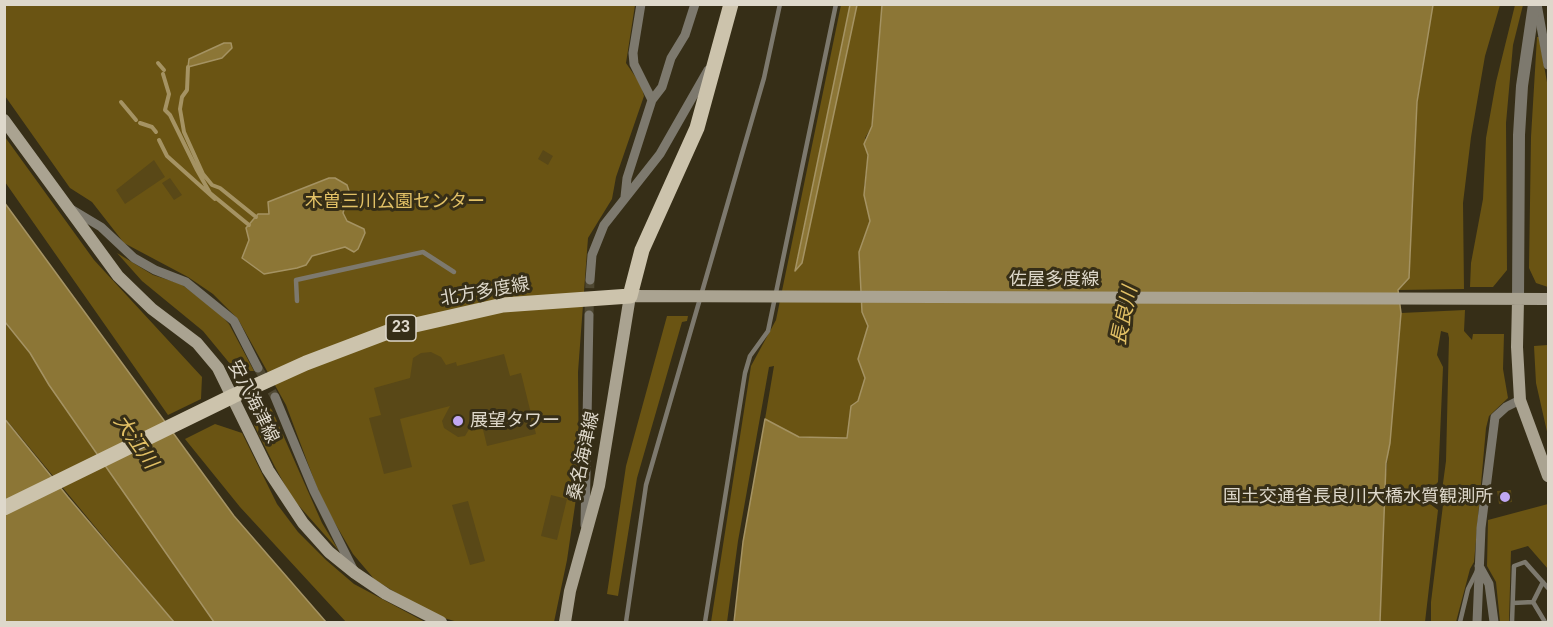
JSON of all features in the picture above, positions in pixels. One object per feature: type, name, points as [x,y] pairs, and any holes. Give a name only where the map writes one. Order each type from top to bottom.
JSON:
[{"type":"main road","points":[[630,296],[642,250],[697,128],[721,48],[731,4]]},
{"type":"main road","name":"安八海津線","points":[[4,120],[118,276],[152,309],[197,343],[218,368],[267,470],[285,499],[329,552],[386,594],[441,622]]},
{"type":"main road","name":"佐屋多度線","points":[[630,296],[1548,299]]},
{"type":"main road","name":"北方多度線","points":[[4,508],[232,396],[306,363],[393,330],[503,305],[630,296]]},
{"type":"main road","name":"桑名海津線","points":[[565,622],[585,529],[599,486],[630,296]]},
{"type":"main road","points":[[1525,299],[1517,347],[1520,400],[1548,476]]},
{"type":"street","points":[[641,4],[633,53],[634,64],[652,100]]},
{"type":"street","points":[[625,197],[627,178],[652,100],[663,87],[671,58],[685,36],[695,4]]},
{"type":"street","points":[[1536,4],[1548,65]]},
{"type":"street","points":[[1525,299],[1519,135],[1522,86],[1536,4]]},
{"type":"street","points":[[590,280],[592,255],[604,225],[660,154],[721,48]]},
{"type":"street","points":[[66,206],[101,227],[134,258],[155,270],[186,282],[234,321],[258,368]]},
{"type":"street","points":[[585,529],[589,315]]},
{"type":"street","points":[[275,397],[314,491],[355,573]]},
{"type":"street","points":[[1477,622],[1481,528],[1495,417],[1506,407],[1520,400]]},
{"type":"street","points":[[1479,566],[1490,584],[1494,622]]},
{"type":"lane","points":[[626,622],[646,485],[764,78],[780,4]]},
{"type":"lane","points":[[705,622],[746,373],[750,356],[768,331],[836,4]]},
{"type":"lane","points":[[297,301],[296,280],[415,253],[423,252],[454,272]]},
{"type":"lane","points":[[1512,622],[1514,566],[1525,562],[1548,588]]},
{"type":"lane","points":[[1460,622],[1468,589],[1479,566]]},
{"type":"lane","points":[[1533,602],[1543,582]]},
{"type":"lane","points":[[1513,603],[1533,602]]},
{"type":"lane","points":[[1533,602],[1545,622]]},
{"type":"green space","name":"木曽三川公園センター","points":[[4,5],[635,5],[626,63],[641,85],[644,96],[616,177],[612,199],[588,238],[578,372],[579,478],[567,560],[554,622],[458,622],[433,615],[375,580],[353,554],[322,501],[286,405],[238,319],[213,294],[188,277],[124,243],[92,202],[70,188],[5,96]]},
{"type":"green space","points":[[841,5],[850,5],[795,270],[802,263],[857,5],[882,5],[872,126],[865,138],[868,155],[864,189],[870,221],[859,252],[862,312],[869,326],[858,359],[865,378],[858,401],[851,406],[848,438],[799,437],[765,419],[774,366],[769,367],[738,541],[727,622],[711,622],[751,366],[776,320]]},
{"type":"green space","points":[[1433,5],[1500,5],[1485,56],[1471,137],[1463,203],[1464,289],[1398,290],[1409,278],[1417,102]]},
{"type":"green space","points":[[1515,5],[1523,5],[1513,45],[1506,123],[1507,270],[1493,287],[1470,287],[1471,263],[1483,199],[1486,138],[1496,82]]},
{"type":"green space","points":[[1537,37],[1539,37],[1548,88],[1548,287],[1536,283],[1529,268],[1531,137]]},
{"type":"green space","points":[[5,137],[94,260],[202,377],[201,399],[168,415],[5,182]]},
{"type":"green space","points":[[117,253],[153,275],[181,284],[219,313],[229,324],[254,371],[236,371],[203,331],[142,281]]},
{"type":"green space","points":[[1465,310],[1464,331],[1472,340],[1473,334],[1504,334],[1503,369],[1508,398],[1489,416],[1486,428],[1474,562],[1470,569],[1456,622],[1431,622],[1431,602],[1446,461],[1449,338],[1448,333],[1441,331],[1437,355],[1443,367],[1438,482],[1428,493],[1385,485],[1401,313]]},
{"type":"green space","points":[[667,316],[688,316],[687,321],[682,322],[637,478],[618,596],[607,594],[626,466]]},
{"type":"green space","points":[[4,322],[30,353],[49,385],[214,622],[174,622],[5,418]]},
{"type":"green space","points":[[1548,345],[1548,436],[1536,383],[1534,346]]},
{"type":"green space","points":[[265,403],[272,410],[322,523],[339,551],[292,498],[254,425]]},
{"type":"green space","points":[[215,424],[242,433],[277,504],[298,532],[326,560],[354,584],[425,622],[346,622],[240,507],[185,439]]},
{"type":"green space","points":[[1384,493],[1426,501],[1438,510],[1425,622],[1380,622]]},
{"type":"green space","points":[[1548,504],[1548,569],[1528,546],[1511,551],[1509,622],[1500,622],[1496,582],[1487,566],[1488,520]]},
{"type":"water","points":[[850,5],[857,5],[802,263],[795,271]]},
{"type":"water","name":"長良川","points":[[882,5],[1433,5],[1417,102],[1409,278],[1398,290],[1401,313],[1390,443],[1386,463],[1380,622],[734,622],[743,542],[765,419],[799,437],[847,438],[851,406],[858,401],[865,378],[858,359],[868,326],[862,312],[859,252],[870,221],[864,195],[868,155],[864,144],[872,126]]},
{"type":"water","points":[[224,43],[231,43],[232,48],[222,58],[188,67],[189,59]]},
{"type":"water","points":[[329,178],[335,178],[347,185],[349,191],[343,213],[347,221],[364,229],[365,233],[358,249],[354,252],[345,247],[312,256],[306,265],[297,268],[264,274],[242,258],[249,240],[246,228],[258,214],[269,214],[268,202]]},
{"type":"water","name":"大江川","points":[[4,202],[234,516],[326,622],[214,622],[49,385],[30,353],[5,322]]},
{"type":"water","points":[[4,418],[68,497],[174,622],[5,622]]},
{"type":"building","points":[[543,150],[553,156],[548,165],[538,159]]},
{"type":"building","points":[[154,160],[165,177],[125,204],[116,190]]},
{"type":"building","points":[[170,178],[182,195],[174,200],[162,183]]},
{"type":"building","points":[[431,352],[441,357],[446,365],[456,362],[457,366],[504,354],[510,376],[521,373],[536,434],[487,446],[479,413],[465,436],[458,437],[444,428],[442,421],[450,406],[400,419],[412,467],[384,474],[369,418],[381,415],[374,388],[410,378],[413,358],[421,353]]},
{"type":"building","points":[[1511,490],[1512,502],[1499,504],[1497,491]]},
{"type":"building","points":[[551,495],[567,499],[557,540],[541,536]]},
{"type":"building","points":[[468,501],[485,561],[470,565],[452,505]]},
{"type":"waterway","points":[[158,63],[164,70]]},
{"type":"waterway","points":[[188,67],[187,90],[182,97],[180,109],[184,132],[203,174],[212,185],[220,188],[256,217]]},
{"type":"waterway","points":[[163,74],[169,94],[165,110],[170,115],[210,193],[249,225]]},
{"type":"waterway","points":[[121,102],[136,120]]},
{"type":"waterway","points":[[140,123],[152,127],[156,132]]},
{"type":"waterway","points":[[159,140],[167,156],[215,199]]},
{"type":"tunnel","points":[[589,315],[590,280]]},
{"type":"tunnel","points":[[258,368],[275,397]]},
{"type":"place","name":"展望タワー","points":[[458,421]]},
{"type":"place","name":"国土交通省長良川大橋水質観測所","points":[[1505,497]]}]
